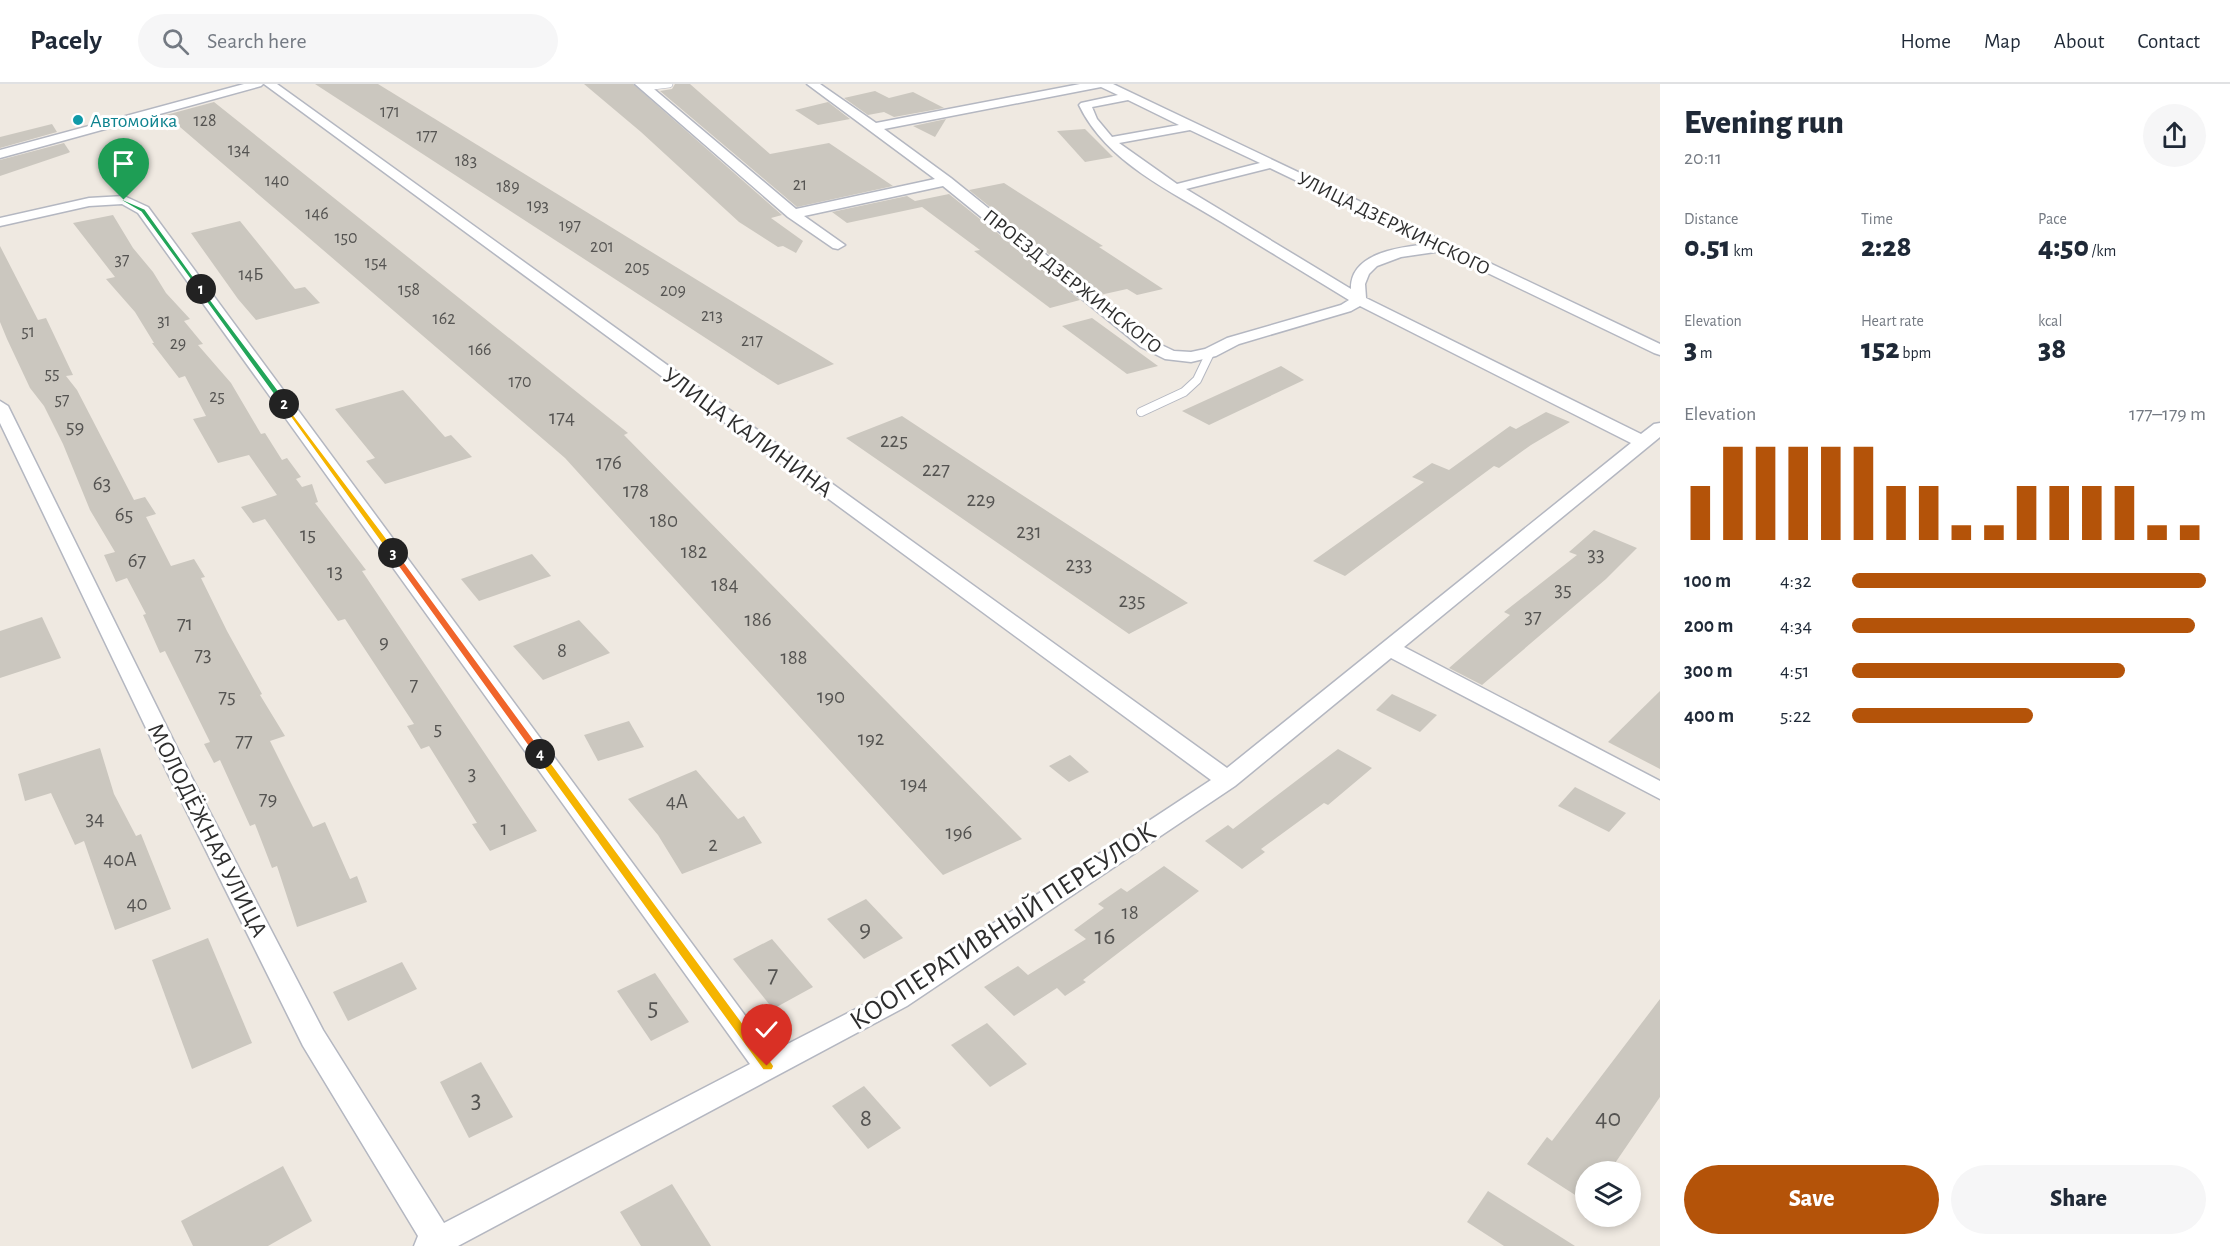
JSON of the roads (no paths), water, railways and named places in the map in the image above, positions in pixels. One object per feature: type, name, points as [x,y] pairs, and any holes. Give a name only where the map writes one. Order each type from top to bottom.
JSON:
[{"type":"street","points":[[0,154],[257,84]]},
{"type":"street","name":"УЛИЦА КАЛИНИНА","points":[[270,84],[1227,780]]},
{"type":"street","name":"ПРОЕЗД ДЗЕРЖИНСКОГО","points":[[813,84],[876,127],[1147,344],[1171,356],[1191,357],[1210,353],[1233,341],[1346,308],[1359,300]]},
{"type":"street","points":[[876,127],[1098,84]]},
{"type":"street","name":"УЛИЦА ДЗЕРЖИНСКОГО","points":[[1104,84],[1660,350]]},
{"type":"street","points":[[643,86],[793,214],[838,245]]},
{"type":"street","points":[[1129,96],[1085,105],[1090,121],[1110,141],[1175,188],[1359,300],[1643,442]]},
{"type":"street","points":[[1110,141],[1192,126]]},
{"type":"street","points":[[1175,188],[1272,164]]},
{"type":"street","points":[[793,214],[946,182]]},
{"type":"street","points":[[0,222],[89,202],[124,200],[143,210],[767,1066]]},
{"type":"street","points":[[1359,300],[1356,290],[1366,266],[1383,257],[1406,250],[1444,246]]},
{"type":"street","name":"МОЛОДЁЖНАЯ УЛИЦА","points":[[0,406],[179,774],[313,1038],[434,1244]]},
{"type":"street","name":"КООПЕРАТИВНЫЙ ПЕРЕУЛОК","points":[[434,1244],[767,1066],[898,999],[1227,780],[1660,428]]},
{"type":"street","points":[[1389,648],[1660,791]]},
{"type":"lane","points":[[643,86],[669,84]]},
{"type":"lane","points":[[1142,412],[1184,392],[1197,380],[1210,353]]},
{"type":"place","name":"Автомойка","points":[[78,120]]}]
